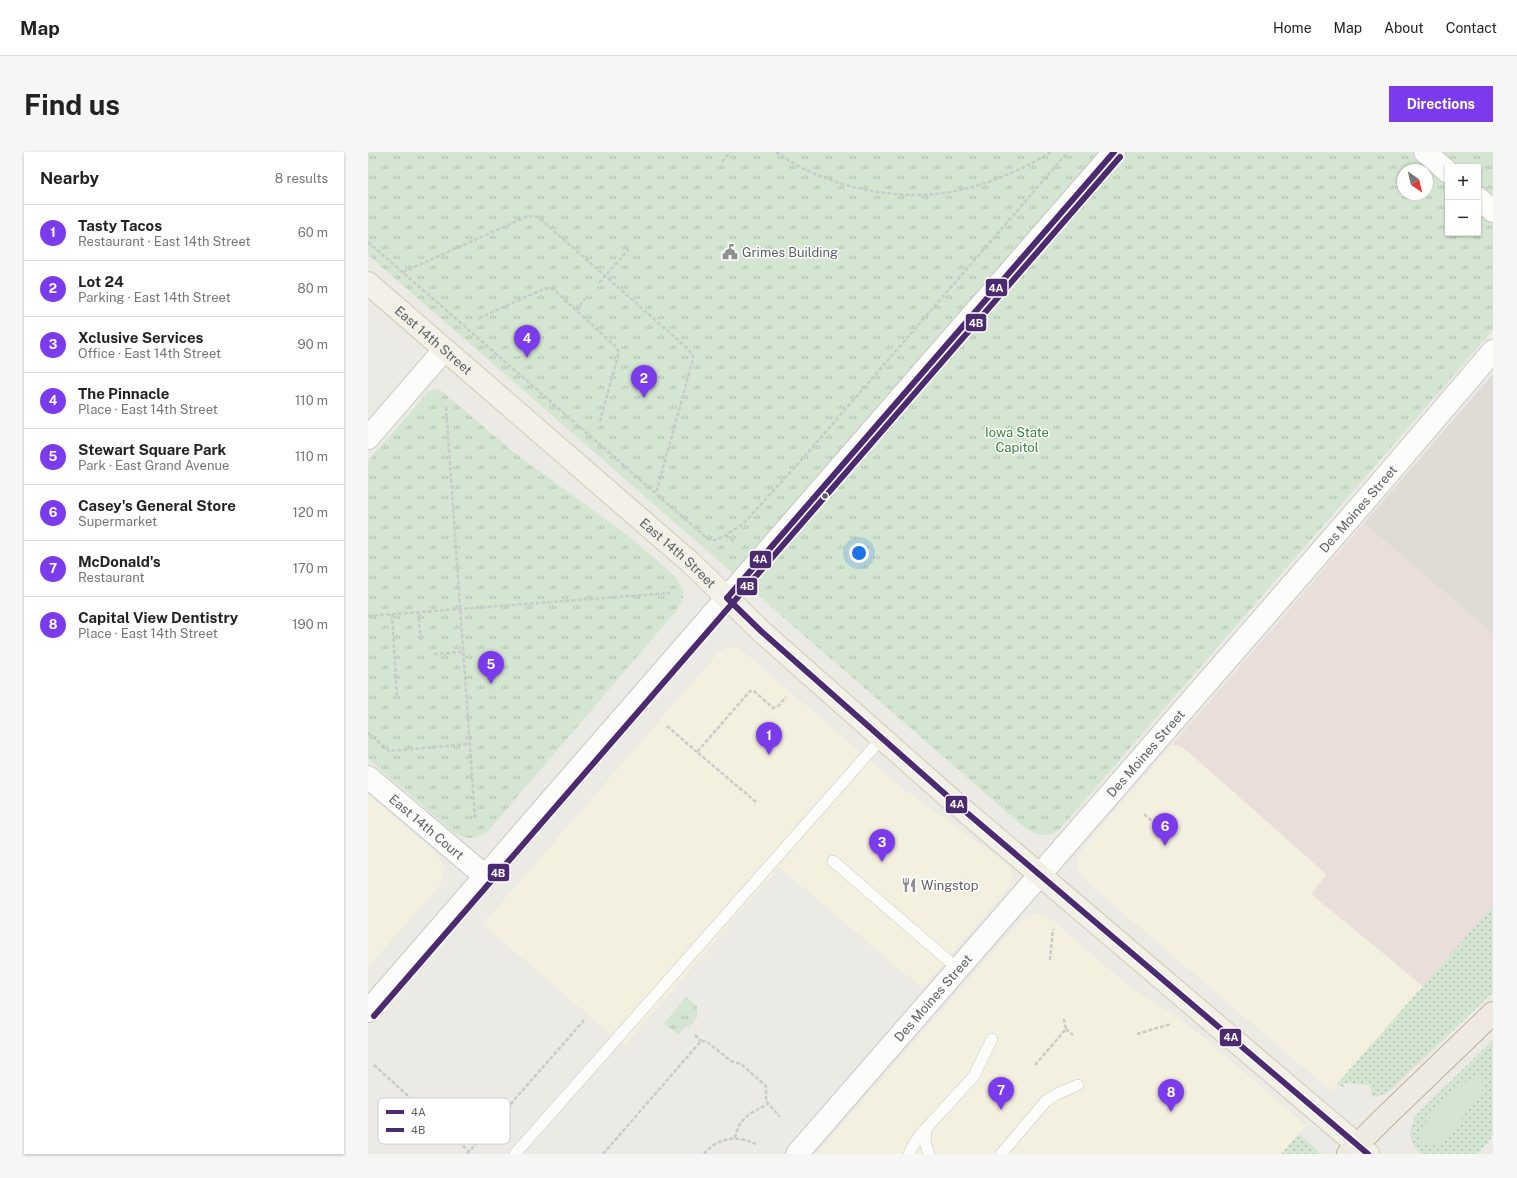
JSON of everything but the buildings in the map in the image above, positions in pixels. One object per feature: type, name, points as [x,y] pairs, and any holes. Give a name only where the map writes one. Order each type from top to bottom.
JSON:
[{"type":"highway","points":[[1358,1151],[1493,1013]]},
{"type":"main road","name":"East 14th Street","points":[[368,283],[691,563],[762,632],[882,738],[1040,875],[1326,1117],[1358,1151]]},
{"type":"street","points":[[368,1011],[1114,152]]},
{"type":"street","points":[[1425,152],[1445,169]]},
{"type":"street","points":[[1480,200],[1493,210]]},
{"type":"street","points":[[368,438],[444,350]]},
{"type":"street","name":"Des Moines Street","points":[[797,1154],[1370,496],[1493,351]]},
{"type":"street","name":"East 14th Court","points":[[368,777],[485,876]]},
{"type":"lane","points":[[516,1154],[882,738]]},
{"type":"lane","points":[[833,862],[958,969]]},
{"type":"lane","points":[[909,1154],[926,1129],[974,1076],[992,1039]]},
{"type":"lane","points":[[1001,1154],[1046,1101],[1059,1093],[1078,1085]]},
{"type":"lane","points":[[926,1129],[926,1142],[929,1154]]},
{"type":"path","points":[[722,162],[730,152]]},
{"type":"path","points":[[776,152],[802,168],[836,182],[869,192],[899,194],[955,192],[983,184],[1016,171],[1051,152]]},
{"type":"path","points":[[368,242],[708,539],[715,540],[726,535],[745,522],[811,449],[1068,152]]},
{"type":"path","points":[[403,272],[528,216],[538,217],[686,347],[692,355],[692,363],[656,493]]},
{"type":"path","points":[[600,283],[629,249]]},
{"type":"path","points":[[479,318],[546,288],[553,289],[615,346],[619,352],[600,421]]},
{"type":"path","points":[[576,310],[585,300]]},
{"type":"path","points":[[446,407],[475,818]]},
{"type":"path","points":[[726,535],[734,542]]},
{"type":"path","points":[[704,545],[708,539]]},
{"type":"path","points":[[368,616],[670,594]]},
{"type":"path","points":[[418,612],[421,642]]},
{"type":"path","points":[[392,614],[397,697]]},
{"type":"path","points":[[434,654],[463,652]]},
{"type":"path","points":[[697,752],[750,691],[754,691],[773,708],[778,706],[786,697]]},
{"type":"path","points":[[667,726],[756,802]]},
{"type":"path","points":[[368,733],[389,751],[470,744]]},
{"type":"path","points":[[1144,814],[1153,822]]},
{"type":"path","points":[[1050,960],[1053,929]]},
{"type":"path","points":[[510,1104],[585,1019]]},
{"type":"path","points":[[1064,1019],[1066,1029],[1073,1035]]},
{"type":"path","points":[[1137,1034],[1171,1024]]},
{"type":"path","points":[[1035,1065],[1066,1029]]},
{"type":"path","points":[[695,1035],[701,1041],[706,1041],[731,1061],[741,1064],[761,1081],[766,1086],[766,1101],[780,1117]]},
{"type":"path","points":[[603,1154],[701,1041]]},
{"type":"path","points":[[374,1064],[411,1098]]},
{"type":"path","points":[[734,1138],[737,1127],[744,1118],[768,1104]]},
{"type":"path","points":[[704,1154],[721,1141],[734,1138],[746,1139],[756,1144]]},
{"type":"path","points":[[461,1144],[472,1154]]},
{"type":"path","points":[[467,1154],[475,1144]]},
{"type":"shaded area","points":[[1493,374],[1493,634],[1364,523]]},
{"type":"shaded area","points":[[1364,523],[1493,634],[1493,906],[1423,986],[1311,894],[1325,877],[1326,874],[1324,872],[1185,749],[1180,746],[1172,745]]},
{"type":"shaded area","points":[[727,647],[740,649],[901,787],[1002,860],[1008,865],[1012,873],[1012,881],[1004,893],[922,988],[779,867],[624,1046],[483,924],[719,652]]},
{"type":"shaded area","points":[[1172,745],[1180,746],[1185,749],[1324,872],[1326,874],[1325,877],[1311,894],[1423,986],[1331,1091],[1087,882],[1081,874],[1077,864],[1086,844]]},
{"type":"shaded area","points":[[368,794],[438,855],[444,870],[439,886],[368,967]]},
{"type":"shaded area","points":[[1042,914],[1051,919],[1132,989],[1179,1018],[1201,1035],[1306,1126],[1281,1154],[816,1154],[1019,922],[1027,916]]},
{"type":"green space","name":"Iowa State Capitol","points":[[368,152],[1493,152],[1493,330],[1058,831],[1041,835],[1025,828],[368,255]]},
{"type":"green space","points":[[439,389],[512,451],[627,535],[675,576],[683,590],[683,598],[677,610],[488,831],[479,836],[470,838],[453,832],[368,759],[368,461],[428,392]]},
{"type":"green space","points":[[1493,906],[1493,992],[1391,1090],[1380,1096],[1372,1097],[1370,1085],[1345,1083],[1343,1087],[1337,1084]]},
{"type":"green space","points":[[686,997],[697,1006],[697,1018],[689,1028],[686,1026],[678,1035],[664,1023]]},
{"type":"green space","points":[[1493,1040],[1493,1135],[1478,1154],[1421,1154],[1410,1136],[1415,1116]]},
{"type":"green space","points":[[1476,1075],[1485,1085],[1448,1136],[1438,1145],[1434,1146],[1421,1142],[1421,1128],[1454,1093]]},
{"type":"green space","points":[[1299,1134],[1321,1154],[1281,1154]]},
{"type":"transit line","name":"4A","points":[[1114,152],[727,598],[762,632],[953,801],[1368,1154]]},
{"type":"transit line","name":"4B","points":[[374,1016],[1120,157]]},
{"type":"place","name":"Grimes Building","points":[[730,252]]},
{"type":"place","name":"The Pinnacle","points":[[527,358]]},
{"type":"place","name":"Lot 24","points":[[644,398]]},
{"type":"place","name":"Stewart Square Park","points":[[491,684]]},
{"type":"place","name":"Tasty Tacos","points":[[769,755]]},
{"type":"place","name":"Casey's General Store","points":[[1165,846]]},
{"type":"place","name":"Xclusive Services","points":[[882,862]]},
{"type":"place","name":"Wingstop","points":[[909,885]]},
{"type":"place","name":"McDonald's","points":[[1001,1110]]},
{"type":"place","name":"Capital View Dentistry","points":[[1171,1112]]}]
